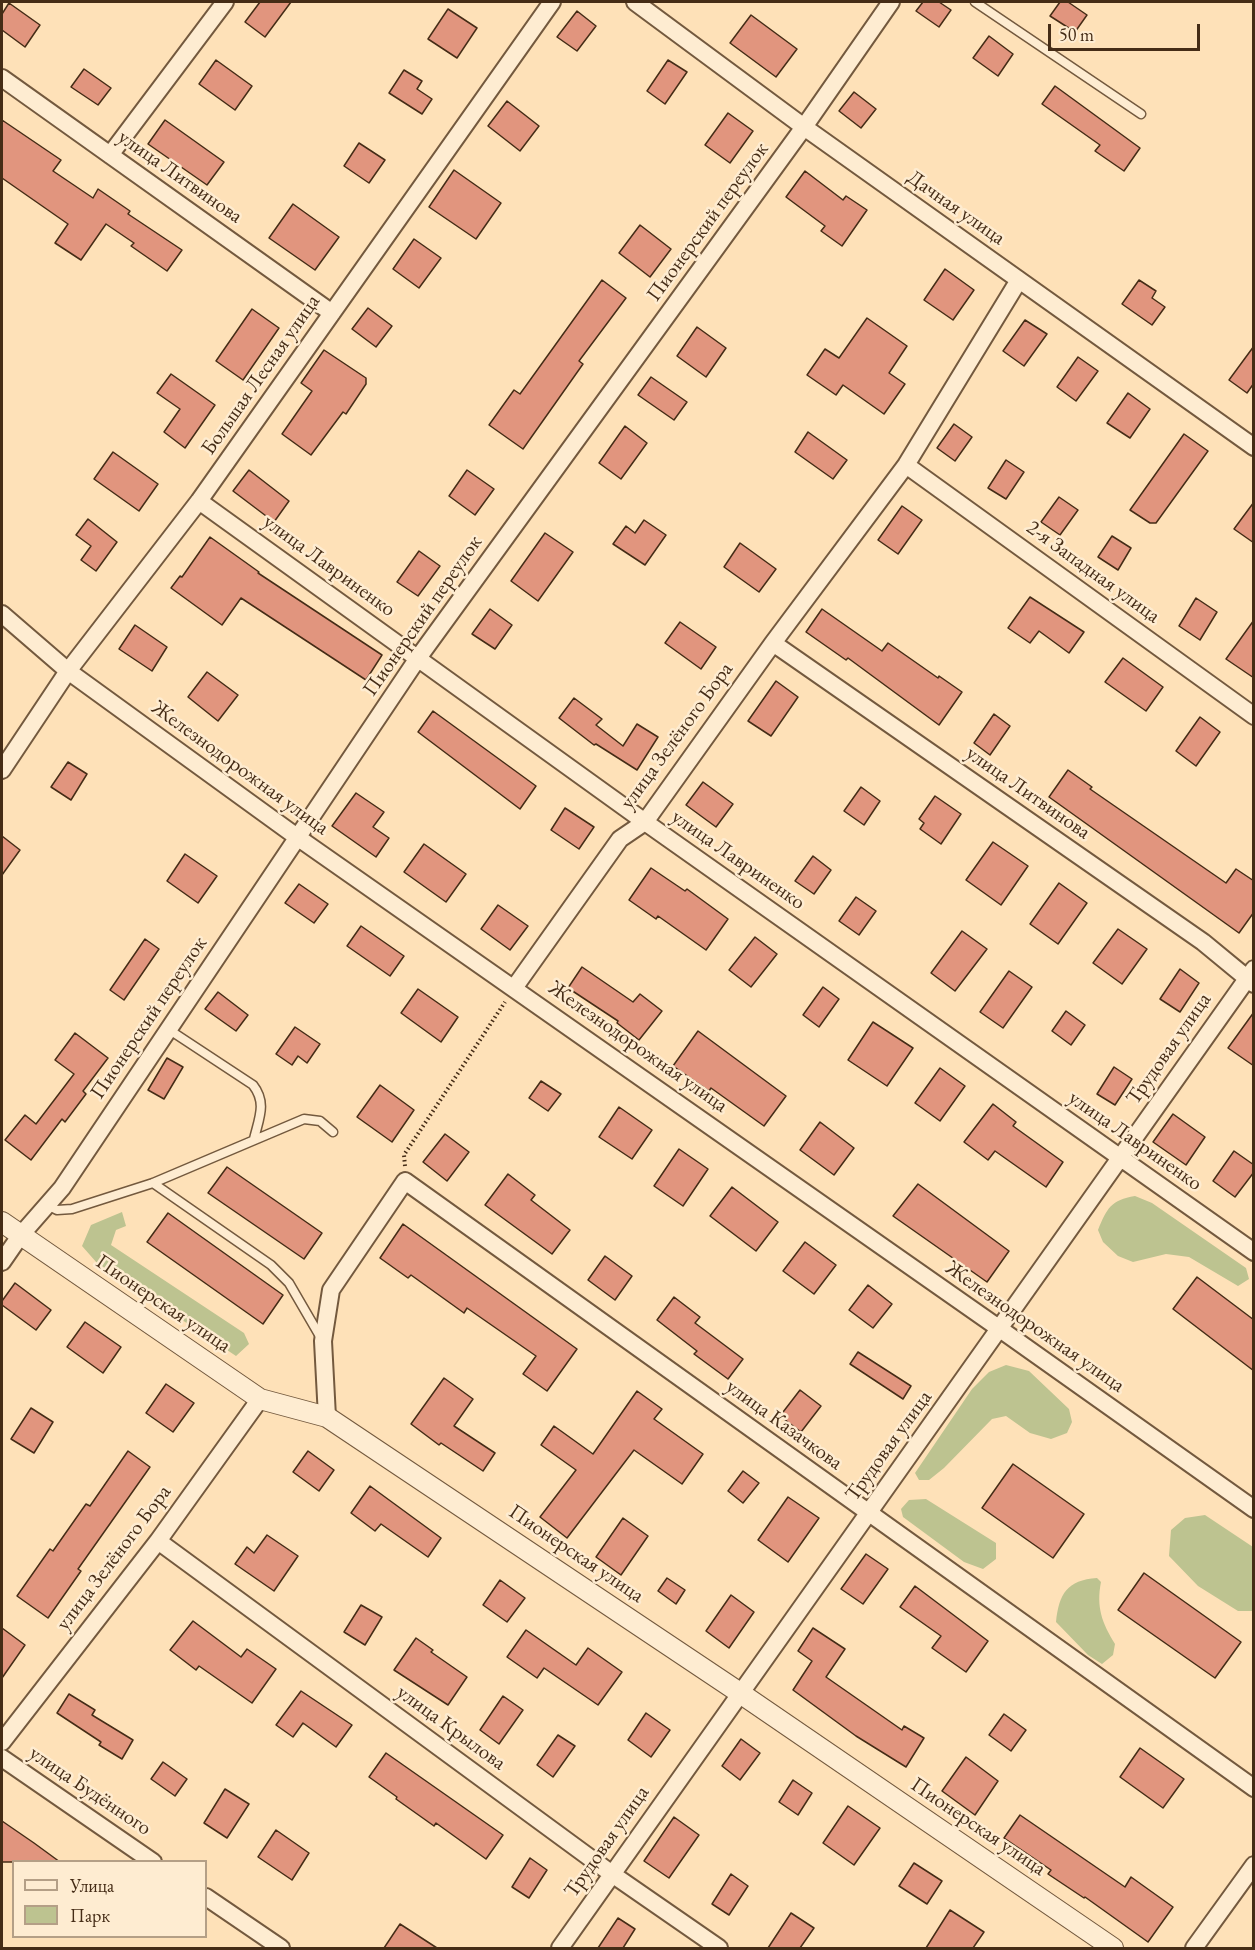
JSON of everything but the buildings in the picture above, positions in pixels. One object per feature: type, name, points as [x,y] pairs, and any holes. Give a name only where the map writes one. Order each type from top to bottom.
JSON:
[{"type":"street","points":[[110,155],[225,2]]},
{"type":"street","name":"Большая Лесная улица","points":[[2,770],[68,671],[199,501],[552,2]]},
{"type":"street","name":"Дачная улица","points":[[636,2],[804,127],[1254,447]]},
{"type":"street","name":"Пионерский переулок","points":[[2,1263],[20,1236],[62,1188],[418,658],[804,127],[891,2]]},
{"type":"street","name":"улица Литвинова","points":[[2,78],[332,313]]},
{"type":"street","name":"улица Зелёного Бора","points":[[514,988],[620,839],[645,822],[773,643],[906,465],[1019,280]]},
{"type":"street","name":"2-я Западная улица","points":[[906,465],[1254,716]]},
{"type":"street","name":"улица Лавриненко","points":[[199,501],[645,822],[1254,1252]]},
{"type":"street","name":"Железнодорожная улица","points":[[2,614],[68,671],[297,837],[1254,1509]]},
{"type":"street","name":"улица Литвинова","points":[[773,643],[1251,977]]},
{"type":"street","name":"Трудовая улица","points":[[560,1948],[1251,977]]},
{"type":"street","points":[[327,1417],[323,1341],[331,1290],[405,1182]]},
{"type":"street","name":"улица Казачкова","points":[[405,1182],[1254,1788]]},
{"type":"street","name":"Пионерская улица","points":[[2,1222],[260,1399],[327,1417],[740,1693],[1113,1948]]},
{"type":"street","name":"улица Зелёного Бора","points":[[2,1742],[158,1541],[260,1399]]},
{"type":"street","name":"улица Крылова","points":[[158,1541],[612,1874],[719,1948]]},
{"type":"street","name":"улица Будённого","points":[[2,1758],[150,1860]]},
{"type":"street","points":[[1194,1948],[1254,1865]]},
{"type":"street","points":[[207,1898],[281,1948]]},
{"type":"lane","points":[[975,2],[1141,114]]},
{"type":"lane","points":[[168,1029],[254,1085],[261,1094],[261,1108],[254,1139]]},
{"type":"lane","points":[[47,1205],[57,1210],[72,1209],[153,1183],[304,1119],[320,1121],[333,1132]]},
{"type":"lane","points":[[153,1183],[271,1265],[289,1283],[323,1341]]},
{"type":"path","points":[[405,1182],[404,1155],[514,988]]},
{"type":"green space","points":[[1135,1196],[1152,1203],[1246,1268],[1249,1279],[1238,1286],[1189,1257],[1166,1254],[1133,1262],[1118,1256],[1103,1242],[1098,1230],[1111,1206],[1120,1200]]},
{"type":"green space","points":[[122,1212],[126,1226],[116,1230],[111,1245],[244,1333],[249,1344],[236,1356],[97,1263],[82,1246],[91,1225]]},
{"type":"green space","points":[[1006,1365],[1029,1371],[1069,1409],[1072,1422],[1067,1433],[1051,1439],[1030,1433],[1006,1416],[992,1419],[944,1468],[929,1480],[919,1480],[915,1473],[972,1389],[989,1372]]},
{"type":"green space","points":[[926,1499],[996,1543],[996,1559],[983,1569],[964,1562],[903,1517],[901,1509],[909,1500]]},
{"type":"green space","points":[[1205,1515],[1253,1547],[1253,1611],[1238,1611],[1198,1586],[1169,1556],[1171,1530],[1185,1518]]},
{"type":"green space","points":[[1097,1578],[1101,1582],[1099,1599],[1101,1615],[1115,1644],[1113,1655],[1102,1664],[1088,1655],[1056,1622],[1059,1604],[1066,1590],[1078,1582]]}]
